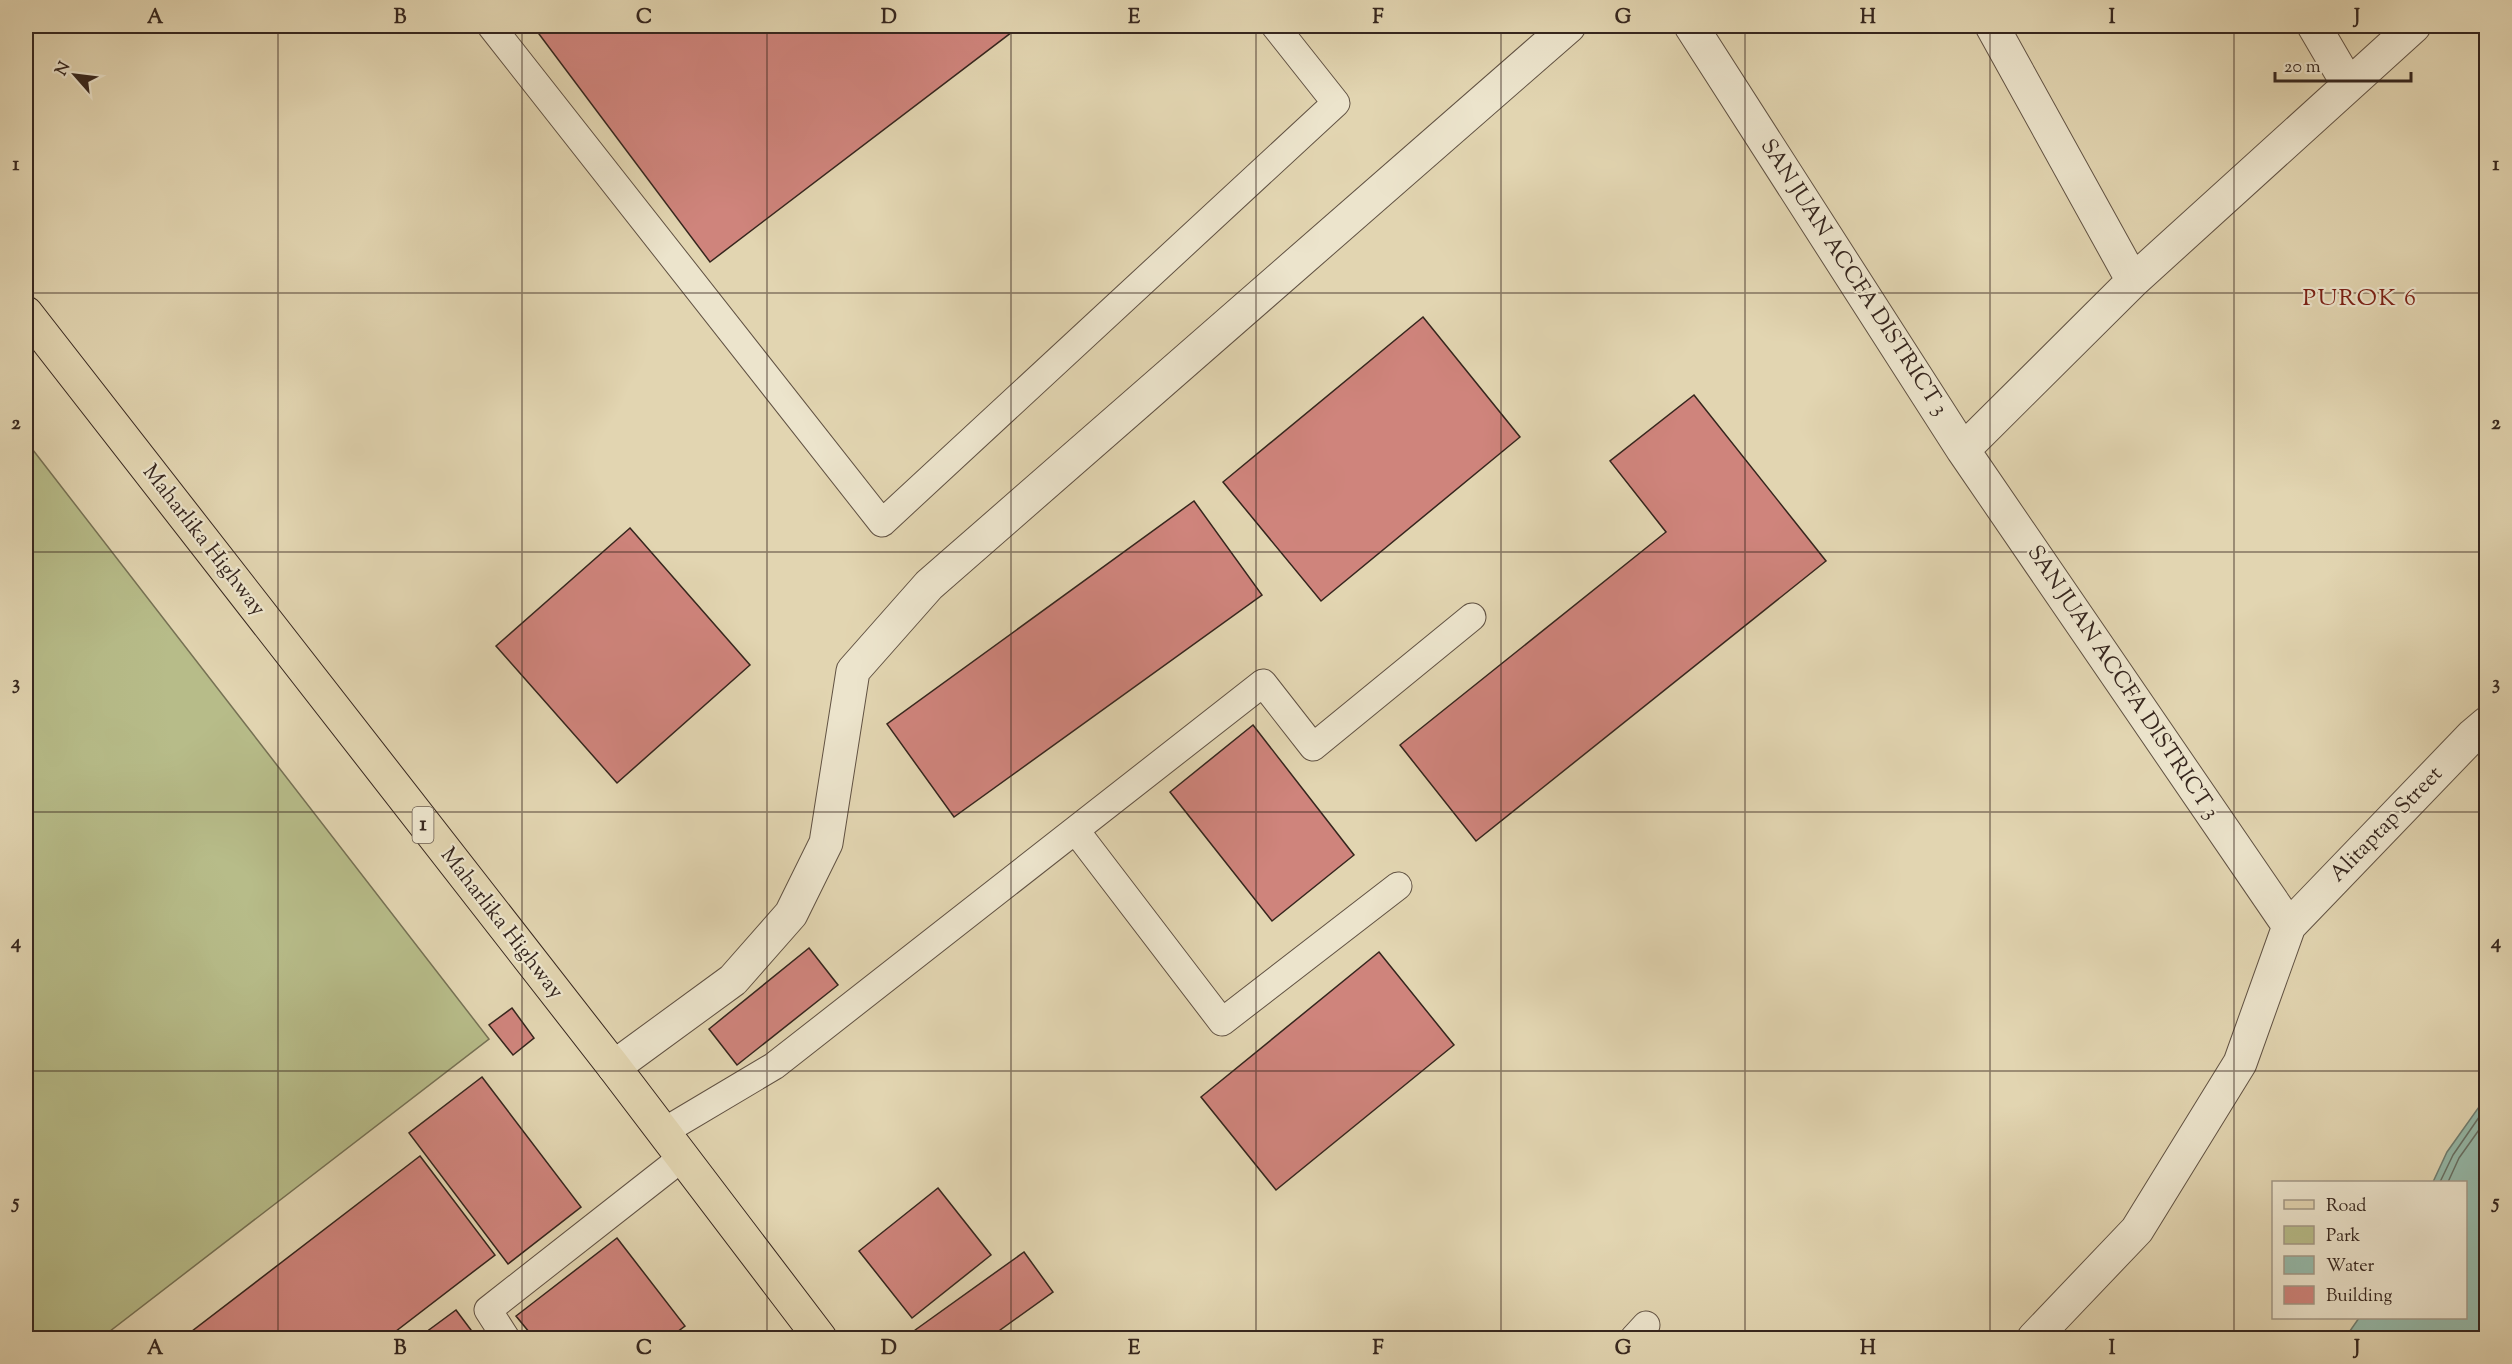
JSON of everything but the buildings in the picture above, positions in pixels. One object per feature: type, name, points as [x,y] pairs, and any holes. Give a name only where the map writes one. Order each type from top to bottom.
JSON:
[{"type":"main road","name":"Maharlika Highway","points":[[26,313],[614,1067],[820,1338]]},
{"type":"street","points":[[614,1067],[733,980],[791,914],[826,843],[853,671],[929,585],[1569,26]]},
{"type":"street","name":"SAN JUAN ACCFA DISTRICT 3","points":[[1691,26],[1964,450],[2289,926]]},
{"type":"street","points":[[1992,26],[2133,281]]},
{"type":"street","points":[[2314,26],[2348,84]]},
{"type":"street","points":[[1964,450],[2133,281],[2414,26]]},
{"type":"street","name":"Alitaptap Street","points":[[2289,926],[2473,735],[2487,724]]},
{"type":"street","points":[[2034,1338],[2137,1230],[2240,1063],[2289,926]]},
{"type":"lane","points":[[491,26],[882,523],[1336,103],[1275,26]]},
{"type":"lane","points":[[663,1132],[774,1066],[1263,683],[1313,747],[1472,617]]},
{"type":"lane","points":[[1076,831],[1222,1022],[1398,886]]},
{"type":"lane","points":[[506,1338],[488,1310],[683,1157]]},
{"type":"green space","points":[[26,441],[489,1039],[101,1338],[26,1338]]},
{"type":"water","points":[[2486,1097],[2486,1338],[2345,1338],[2358,1319],[2467,1319],[2467,1181],[2433,1181],[2447,1152]]},
{"type":"district","name":"PUROK 6","points":[[2360,299]]}]
